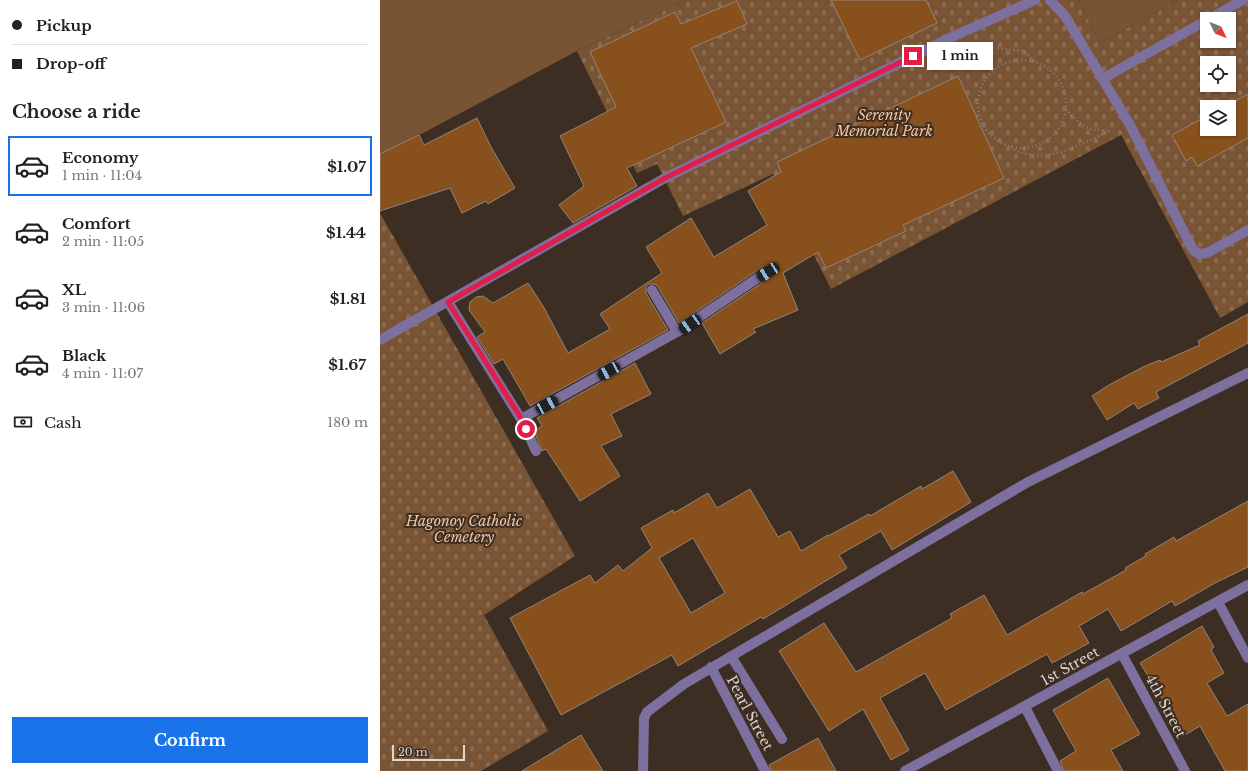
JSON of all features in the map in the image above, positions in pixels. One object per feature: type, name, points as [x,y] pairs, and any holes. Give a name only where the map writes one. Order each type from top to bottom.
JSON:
[{"type":"street","points":[[380,340],[665,178],[954,36],[1035,0]]},
{"type":"street","points":[[1050,0],[1065,16],[1130,125],[1193,250],[1199,254],[1207,253],[1248,230]]},
{"type":"street","points":[[1222,12],[1243,0]]},
{"type":"street","points":[[1102,79],[1200,24]]},
{"type":"street","points":[[521,418],[677,332],[768,272]]},
{"type":"street","points":[[652,290],[677,332]]},
{"type":"street","points":[[448,302],[521,418],[536,450]]},
{"type":"street","points":[[643,771],[644,718],[647,712],[652,706],[711,667],[1028,482],[1248,373]]},
{"type":"street","name":"1st Street","points":[[905,771],[922,767],[1025,707],[1248,585]]},
{"type":"street","points":[[1218,602],[1248,658]]},
{"type":"street","name":"4th Street","points":[[1122,654],[1185,771]]},
{"type":"street","points":[[731,656],[782,739]]},
{"type":"street","name":"Pearl Street","points":[[711,667],[765,771]]},
{"type":"street","points":[[1025,707],[1058,771]]},
{"type":"path","points":[[962,53],[995,48],[1024,51],[1036,63]]},
{"type":"path","points":[[1010,147],[1024,148],[1037,146],[1049,139],[1058,130],[1066,108],[1065,93],[1060,81],[1052,71],[1036,63],[1018,60],[998,67],[983,82],[978,95],[977,109],[984,128],[998,142],[1010,147],[1020,154],[1042,156],[1068,151],[1111,130],[1130,125]]},
{"type":"path","points":[[1066,108],[1079,123],[1094,131],[1111,130]]},
{"type":"green space","points":[[380,0],[686,0],[577,51],[380,156]]},
{"type":"green space","name":"Serenity Memorial Park","points":[[686,0],[1078,0],[1100,43],[1179,0],[1248,0],[1248,302],[1220,318],[1121,135],[831,289],[773,174],[683,216],[657,164],[637,173],[577,51]]},
{"type":"green space","points":[[1078,0],[1179,0],[1100,43]]},
{"type":"green space","name":"Hagonoy Catholic Cemetery","points":[[380,213],[575,556],[484,615],[548,731],[481,771],[380,771]]},
{"type":"building","points":[[831,0],[926,0],[937,23],[860,60]]},
{"type":"building","points":[[737,1],[747,24],[691,48],[726,122],[627,168],[637,186],[573,223],[559,205],[584,186],[560,136],[616,107],[590,52],[675,12],[681,24]]},
{"type":"building","points":[[958,76],[1004,178],[903,225],[906,231],[826,268],[818,252],[783,273],[798,310],[753,329],[756,332],[720,354],[702,323],[772,276],[774,271],[771,265],[764,266],[679,323],[658,287],[655,284],[649,284],[646,287],[646,293],[668,330],[530,406],[503,359],[494,364],[477,337],[485,332],[469,310],[470,302],[476,297],[483,296],[493,303],[528,283],[543,306],[568,353],[610,329],[600,314],[662,273],[646,247],[691,218],[714,257],[767,225],[748,191],[781,172],[777,162]]},
{"type":"building","points":[[1248,94],[1248,138],[1197,166],[1192,157],[1186,161],[1172,135],[1200,120],[1200,136],[1236,136],[1236,100]]},
{"type":"building","points":[[477,118],[491,147],[515,188],[488,204],[486,201],[462,213],[450,188],[380,211],[380,154],[419,135],[424,145]]},
{"type":"building","points":[[1248,314],[1248,343],[1156,392],[1159,398],[1138,409],[1134,403],[1107,420],[1092,396],[1143,367],[1160,360],[1161,362],[1200,345],[1198,341]]},
{"type":"building","points":[[635,363],[651,394],[611,414],[622,436],[601,446],[620,476],[580,501],[546,449],[542,451],[534,431],[542,426],[537,418]]},
{"type":"building","points":[[953,471],[971,502],[892,550],[881,531],[839,555],[847,568],[763,619],[761,617],[678,666],[672,655],[561,715],[510,618],[590,575],[595,583],[618,565],[623,571],[652,548],[641,528],[673,510],[674,513],[708,493],[717,508],[750,489],[778,537],[790,531],[801,551],[869,514],[870,516],[921,486],[922,489]],"holes":[[[693,538],[725,593],[691,613],[659,558]]]},
{"type":"building","points":[[1248,501],[1248,567],[1215,583],[1175,606],[1172,601],[1121,631],[1108,609],[1079,626],[1089,643],[1052,663],[1047,654],[946,710],[925,673],[880,698],[909,750],[891,760],[863,709],[829,731],[779,651],[824,623],[856,672],[952,618],[950,614],[984,595],[1007,635],[1082,592],[1083,594],[1126,570],[1125,568],[1146,556],[1145,554],[1174,537],[1176,541]]},
{"type":"building","points":[[1202,626],[1214,647],[1211,650],[1224,673],[1207,683],[1227,716],[1248,704],[1248,771],[1225,771],[1200,726],[1185,735],[1140,663]]},
{"type":"building","points":[[1108,678],[1140,734],[1111,750],[1123,771],[1064,771],[1060,761],[1076,751],[1053,710]]},
{"type":"building","points":[[581,735],[603,771],[522,771]]},
{"type":"building","points":[[818,738],[836,771],[771,771],[769,765]]},
{"type":"route","points":[[526,429],[521,418],[448,302],[665,178],[913,56]]}]
